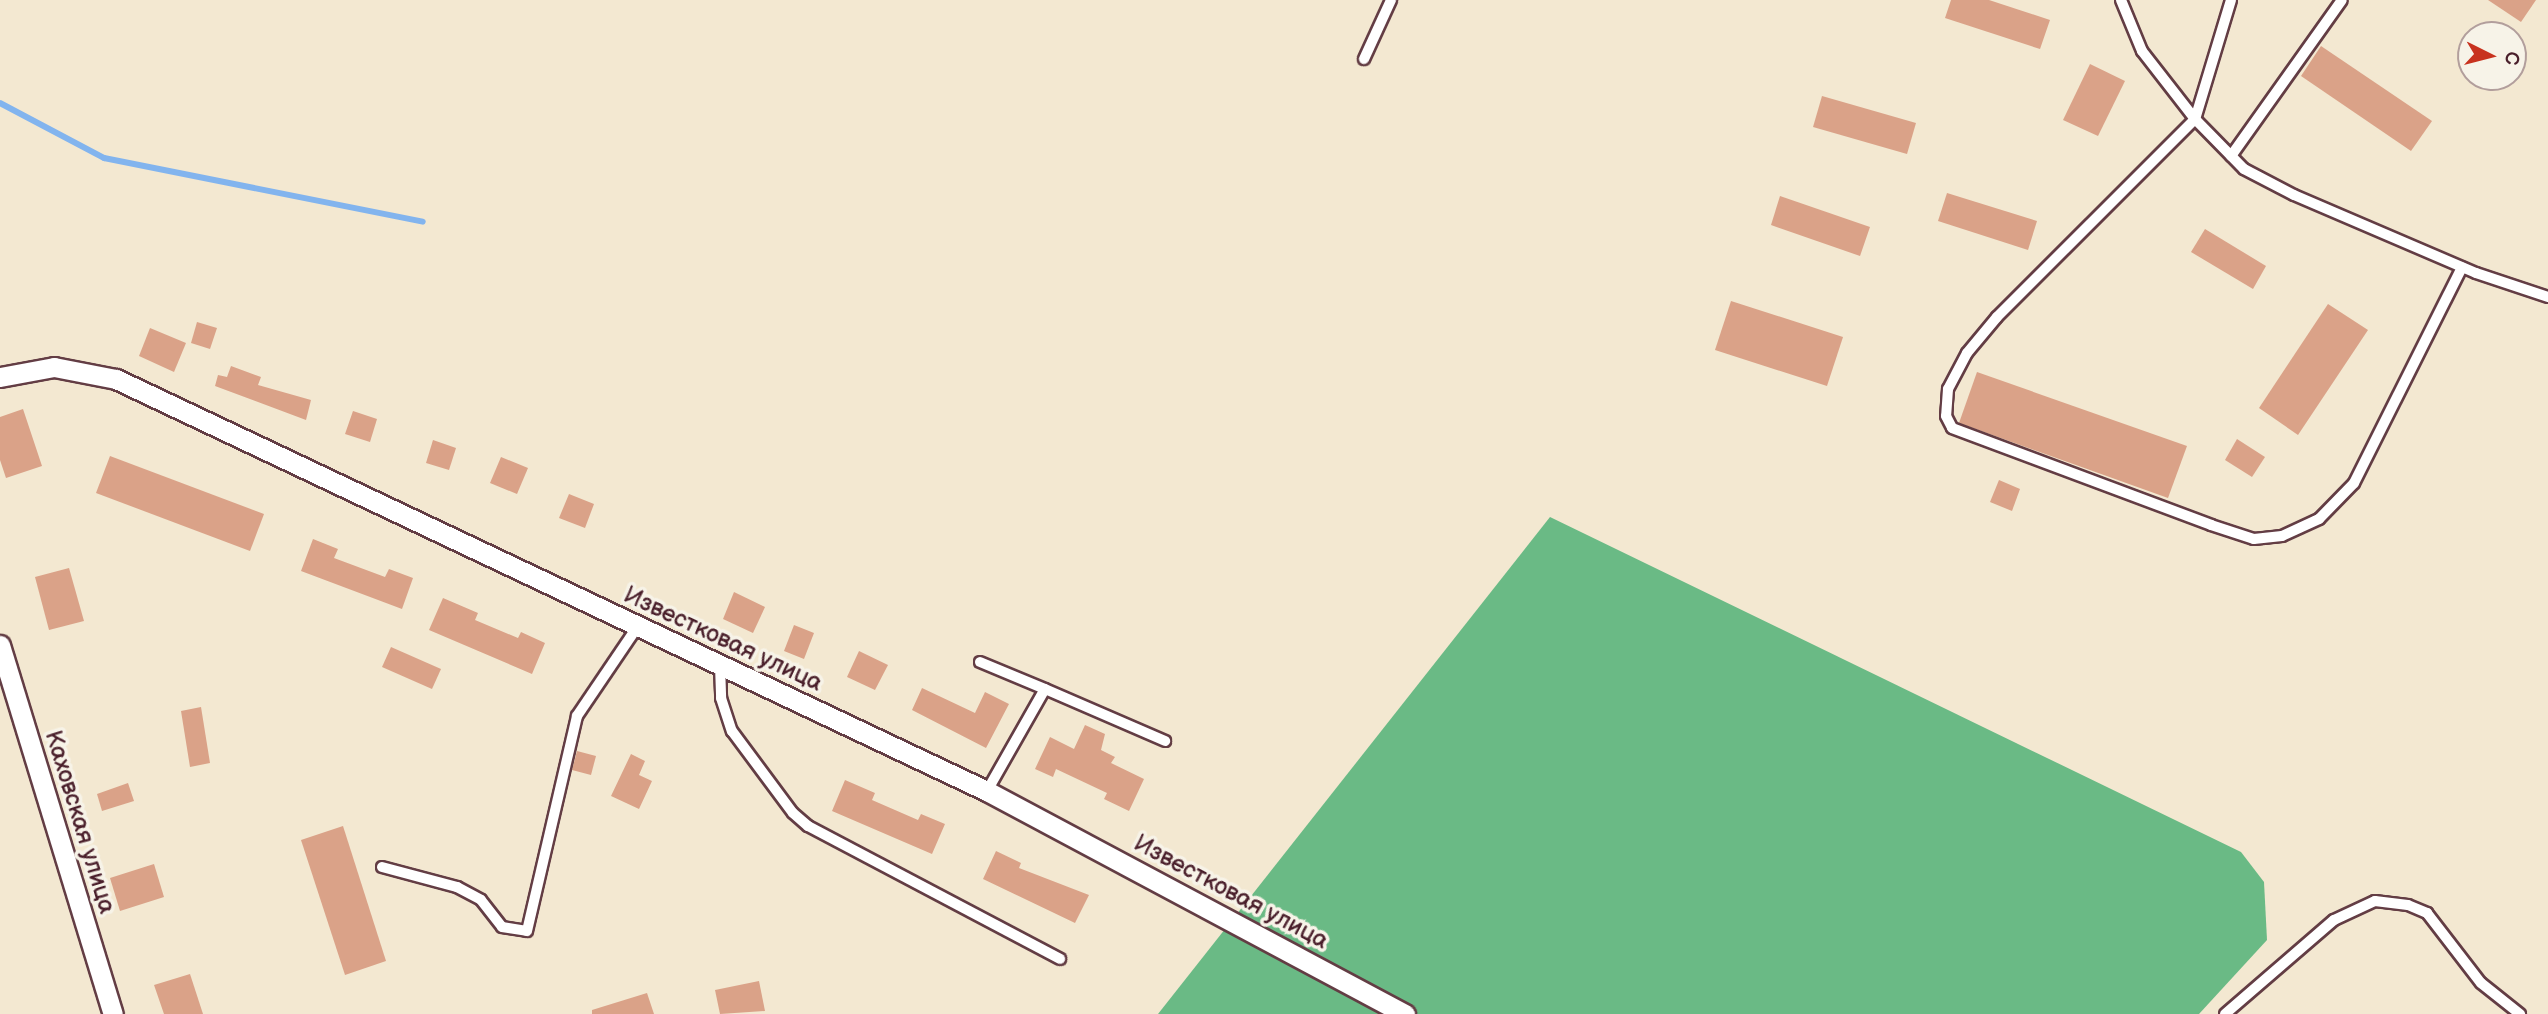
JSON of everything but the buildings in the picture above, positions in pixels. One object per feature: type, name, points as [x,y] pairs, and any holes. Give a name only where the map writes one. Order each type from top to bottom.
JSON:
[{"type":"street","name":"Известковая улица","points":[[0,377],[54,367],[116,379],[987,791],[1405,1014]]},
{"type":"street","name":"Каховская улица","points":[[0,645],[113,1014]]},
{"type":"lane","points":[[1364,59],[1391,0]]},
{"type":"lane","points":[[2121,0],[2142,51],[2195,119],[2244,169],[2294,195],[2462,267],[2548,297]]},
{"type":"lane","points":[[2231,0],[2195,119],[1997,317],[1967,353],[1948,389],[1946,416],[1952,428],[2254,539],[2282,536],[2319,519],[2354,482],[2462,267]]},
{"type":"lane","points":[[2231,156],[2342,0]]},
{"type":"lane","points":[[382,867],[457,887],[481,900],[502,928],[527,931],[578,716],[638,626]]},
{"type":"lane","points":[[980,662],[1165,741]]},
{"type":"lane","points":[[720,665],[721,698],[732,731],[793,813],[808,826],[1060,958]]},
{"type":"lane","points":[[987,791],[1045,689]]},
{"type":"lane","points":[[2225,1014],[2334,920],[2375,901],[2408,905],[2427,914],[2481,983],[2521,1014]]},
{"type":"green space","points":[[1550,517],[2241,852],[2264,882],[2267,940],[2199,1014],[1158,1014]]},
{"type":"waterway","points":[[0,103],[104,158],[423,222]]}]
